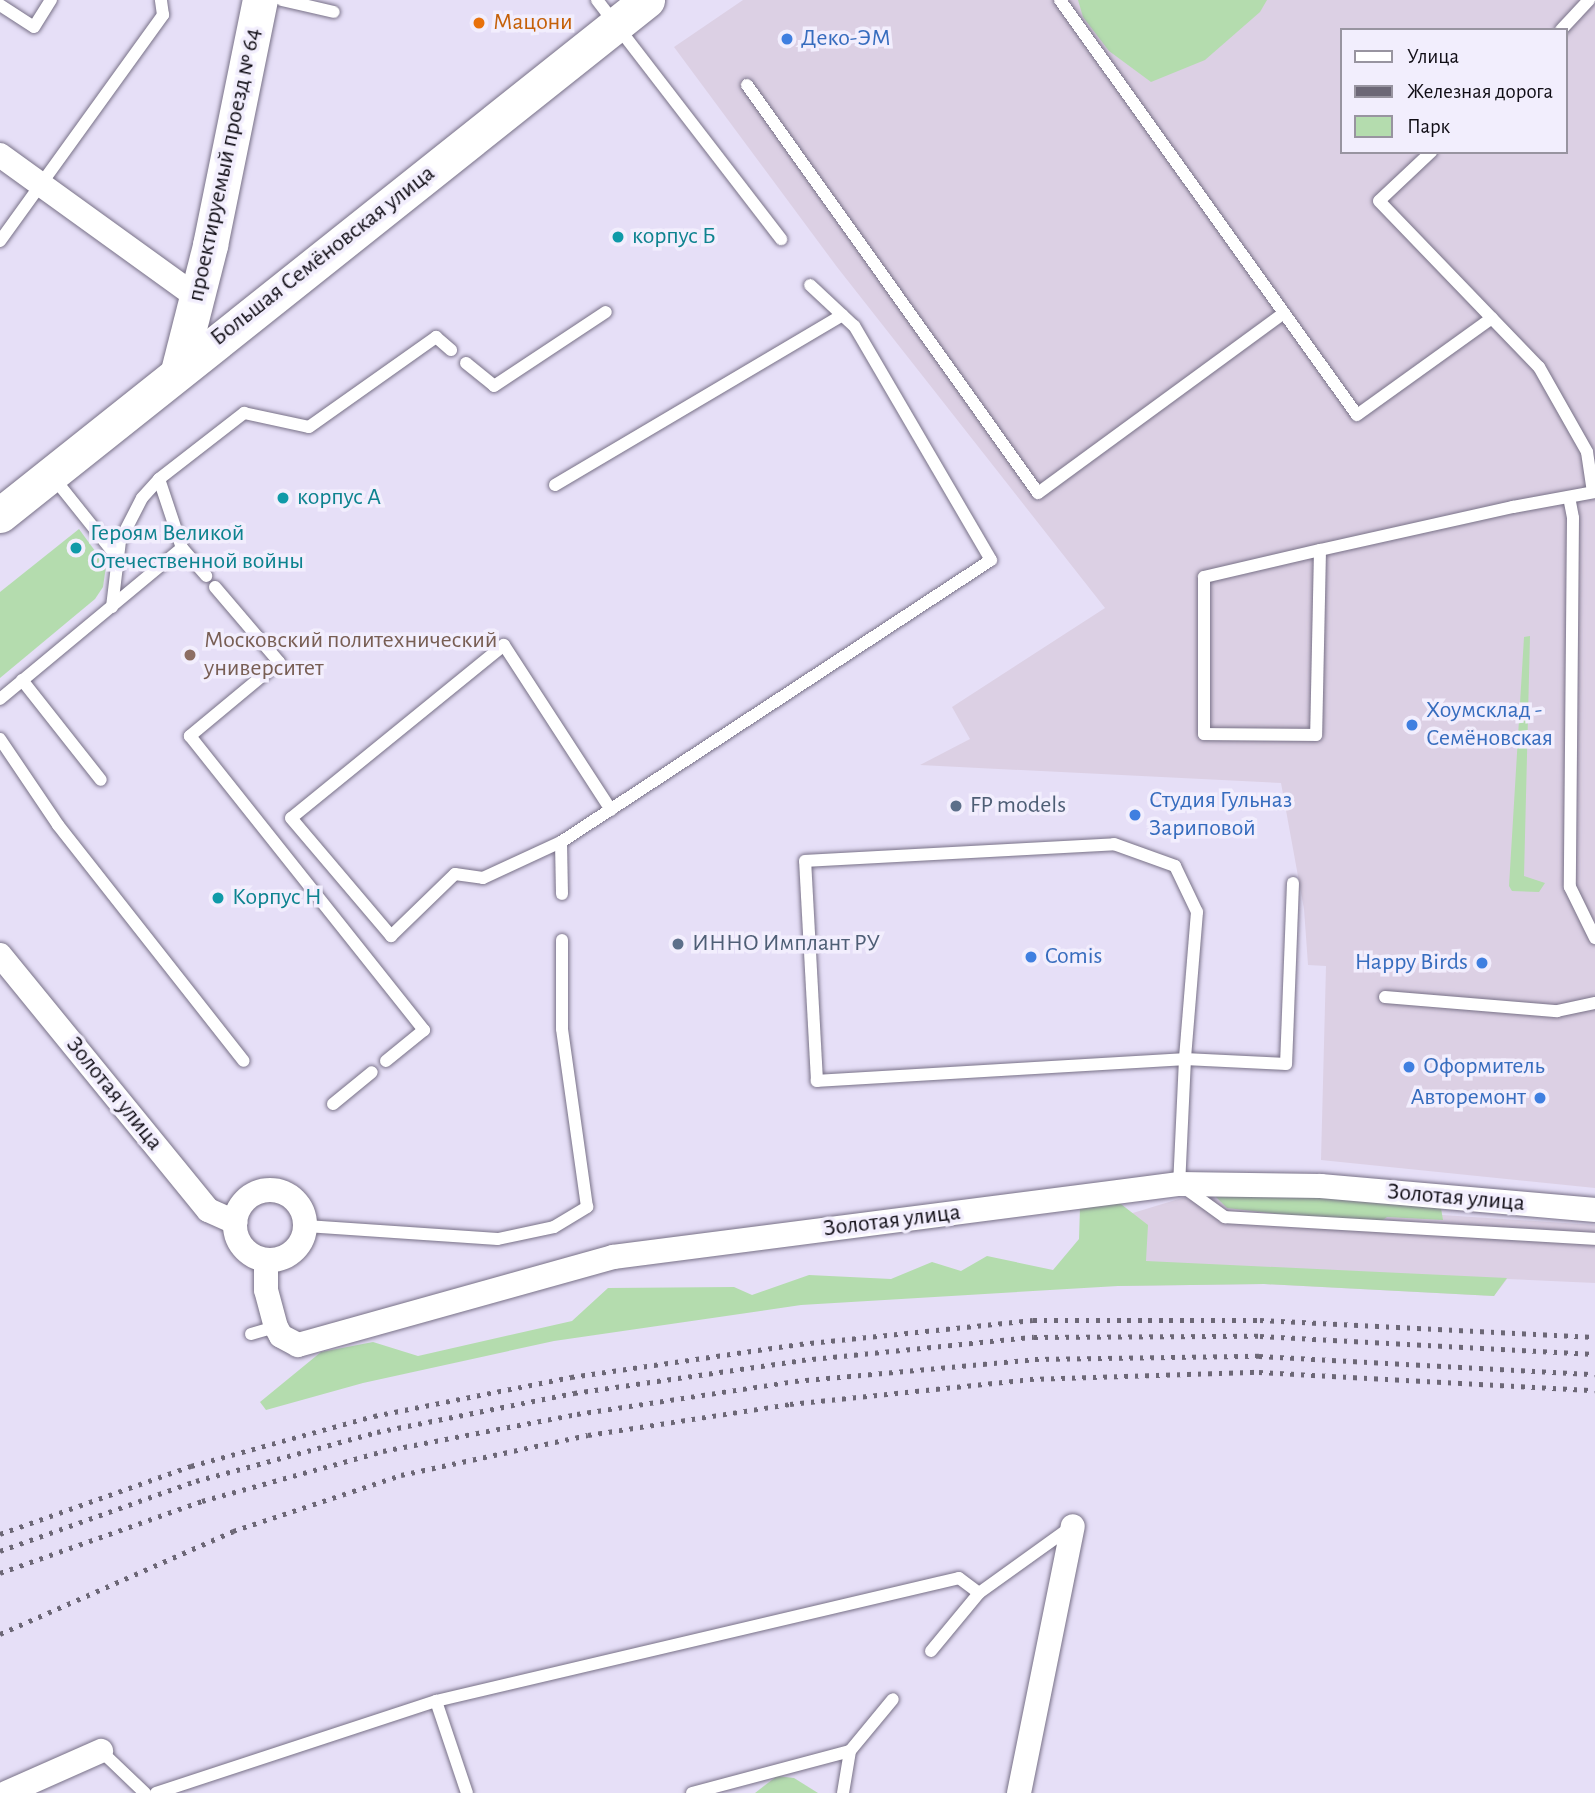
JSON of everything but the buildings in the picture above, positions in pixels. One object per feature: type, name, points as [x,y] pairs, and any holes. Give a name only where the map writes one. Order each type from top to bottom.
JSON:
[{"type":"main road","name":"проектируемый проезд № 64","points":[[177,371],[197,297],[260,0]]},
{"type":"main road","name":"Большая Семёновская улица","points":[[0,515],[607,12],[647,0]]},
{"type":"street","points":[[0,155],[197,297]]},
{"type":"street","name":"Золотая улица","points":[[0,956],[208,1210],[236,1222]]},
{"type":"street","name":"Золотая улица","points":[[275,1327],[281,1336],[298,1345],[613,1256],[1179,1184],[1321,1186],[1595,1210]]},
{"type":"street","points":[[272,1190],[296,1201],[306,1226],[298,1248],[278,1260],[266,1260],[243,1247],[236,1222],[247,1198],[272,1190]]},
{"type":"street","points":[[266,1260],[266,1290],[275,1327]]},
{"type":"street","points":[[1018,1793],[1073,1526]]},
{"type":"street","points":[[6,1793],[101,1751]]},
{"type":"lane","points":[[0,5],[33,27],[51,0]]},
{"type":"lane","points":[[0,241],[43,186],[163,15],[161,0]]},
{"type":"lane","points":[[282,0],[334,12]]},
{"type":"lane","points":[[1060,0],[1357,415],[1492,318]]},
{"type":"lane","points":[[1563,28],[1589,0]]},
{"type":"lane","points":[[607,12],[781,239]]},
{"type":"lane","points":[[747,85],[1038,493],[1283,314]]},
{"type":"lane","points":[[1320,550],[1316,735],[1204,734],[1204,577],[1320,550],[1594,492],[1587,452],[1539,367],[1379,201],[1429,154]]},
{"type":"lane","points":[[611,810],[503,645],[291,818],[391,936],[455,874],[483,878],[561,842],[611,810],[990,560],[854,326],[810,285]]},
{"type":"lane","points":[[466,363],[494,386],[606,312]]},
{"type":"lane","points":[[555,485],[843,315]]},
{"type":"lane","points":[[112,607],[118,558],[128,520],[159,479],[244,413],[309,427],[436,337],[451,351]]},
{"type":"lane","points":[[50,474],[118,558]]},
{"type":"lane","points":[[159,479],[182,548],[206,576]]},
{"type":"lane","points":[[1569,497],[1573,518],[1570,887],[1595,938]]},
{"type":"lane","points":[[0,699],[182,548]]},
{"type":"lane","points":[[215,587],[279,662],[190,736],[424,1030],[386,1061]]},
{"type":"lane","points":[[22,680],[101,780]]},
{"type":"lane","points":[[0,739],[58,825],[244,1061]]},
{"type":"lane","points":[[561,842],[562,894]]},
{"type":"lane","points":[[1293,883],[1286,1064],[1185,1059],[817,1081],[806,861],[1114,844],[1175,866],[1197,912],[1185,1059],[1179,1184],[1225,1217],[1595,1239]]},
{"type":"lane","points":[[306,1226],[498,1238],[554,1227],[587,1207],[562,1029],[562,940]]},
{"type":"lane","points":[[1385,997],[1557,1011],[1595,1003]]},
{"type":"lane","points":[[333,1104],[372,1072]]},
{"type":"lane","points":[[251,1334],[275,1327]]},
{"type":"lane","points":[[931,1651],[979,1593],[1073,1526]]},
{"type":"lane","points":[[156,1793],[436,1700],[959,1578],[979,1593]]},
{"type":"lane","points":[[843,1793],[850,1751],[893,1699]]},
{"type":"lane","points":[[436,1700],[467,1793]]},
{"type":"lane","points":[[101,1751],[145,1793]]},
{"type":"lane","points":[[692,1793],[850,1751]]},
{"type":"shaded area","points":[[743,0],[1595,0],[1595,1188],[1321,1160],[1326,966],[1308,965],[1304,909],[1281,783],[920,765],[970,739],[952,707],[1105,608],[837,267],[674,47]]},
{"type":"shaded area","points":[[1182,1198],[1595,1225],[1595,1283],[1507,1279],[1494,1296],[1264,1284],[1118,1286],[1123,1216]]},
{"type":"green space","points":[[1078,0],[1267,0],[1260,12],[1205,60],[1151,82],[1109,51],[1083,17]]},
{"type":"green space","points":[[79,529],[106,566],[103,587],[95,599],[0,678],[0,592]]},
{"type":"green space","points":[[1530,636],[1524,876],[1545,883],[1539,892],[1512,891],[1509,886],[1524,637]]},
{"type":"green space","points":[[1209,1190],[1354,1193],[1441,1208],[1443,1220],[1387,1217],[1376,1225],[1227,1208]]},
{"type":"green space","points":[[1117,1201],[1148,1225],[1146,1261],[1507,1278],[1494,1296],[1264,1284],[1118,1286],[801,1305],[554,1341],[363,1383],[266,1410],[260,1402],[321,1352],[373,1342],[418,1356],[572,1321],[608,1288],[734,1287],[752,1295],[809,1275],[891,1279],[932,1262],[961,1271],[987,1256],[1053,1270],[1079,1239],[1080,1207]]},
{"type":"green space","points":[[777,1776],[794,1778],[818,1793],[755,1793]]},
{"type":"railway","points":[[0,1534],[191,1466],[374,1416],[571,1377],[800,1344],[1033,1320],[1260,1320],[1595,1337]]},
{"type":"railway","points":[[0,1551],[196,1481],[377,1432],[574,1393],[802,1360],[1034,1337],[1260,1336],[1595,1354]]},
{"type":"railway","points":[[0,1573],[202,1501],[383,1451],[577,1414],[795,1381],[1035,1359],[1259,1356],[1595,1374]]},
{"type":"railway","points":[[0,1634],[233,1531],[401,1475],[588,1435],[790,1404],[1030,1379],[1259,1372],[1595,1390]]},
{"type":"place","name":"Мацони","points":[[479,23]]},
{"type":"place","name":"Деко-ЭМ","points":[[787,39]]},
{"type":"place","name":"корпус Б","points":[[618,237]]},
{"type":"place","name":"корпус А","points":[[283,498]]},
{"type":"place","name":"Героям Великой Отечественной войны","points":[[76,548]]},
{"type":"place","name":"Московский политехнический университет","points":[[190,655]]},
{"type":"place","name":"Хоумсклад - Семёновская","points":[[1412,725]]},
{"type":"place","name":"FP models","points":[[956,806]]},
{"type":"place","name":"Студия Гульназ Зариповой","points":[[1135,815]]},
{"type":"place","name":"Корпус Н","points":[[218,898]]},
{"type":"place","name":"ИННО Имплант РУ","points":[[678,944]]},
{"type":"place","name":"Comis","points":[[1031,957]]},
{"type":"place","name":"Happy Birds","points":[[1482,963]]},
{"type":"place","name":"Оформитель","points":[[1409,1067]]},
{"type":"place","name":"Авторемонт","points":[[1540,1098]]}]
